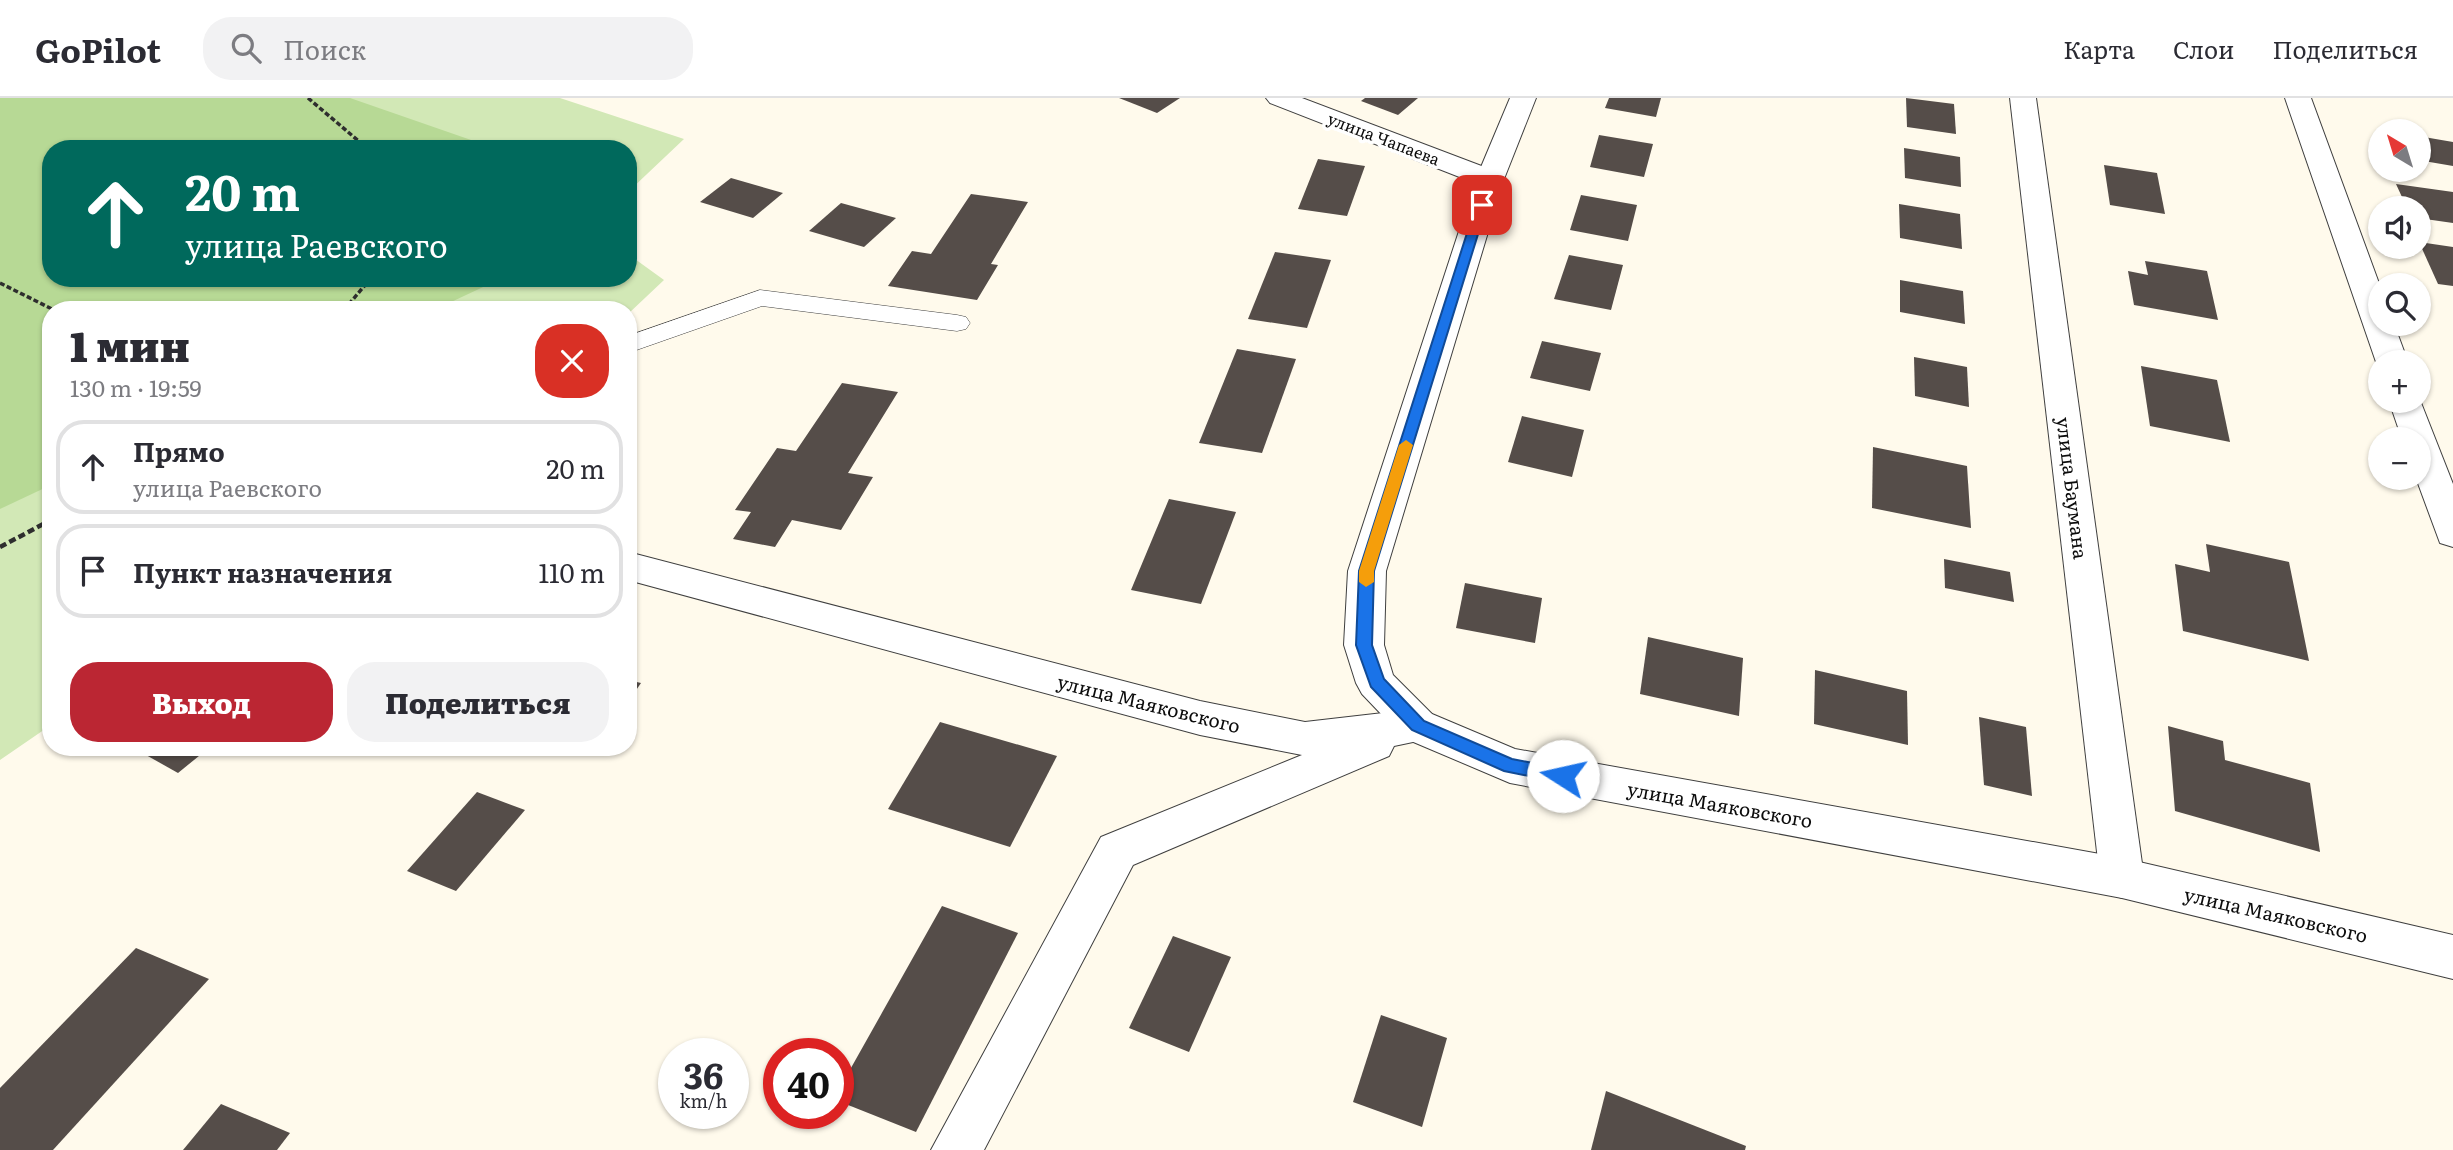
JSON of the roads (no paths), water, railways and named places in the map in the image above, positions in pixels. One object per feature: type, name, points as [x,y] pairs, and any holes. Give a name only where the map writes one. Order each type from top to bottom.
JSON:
[{"type":"street","name":"улица Чапаева","points":[[1279,98],[1490,178]]},
{"type":"street","points":[[957,1150],[1117,851],[1418,726],[1376,683],[1364,645],[1367,571],[1490,178],[1524,98]]},
{"type":"street","name":"улица Баумана","points":[[2023,98],[2122,878]]},
{"type":"street","points":[[2298,98],[2388,350]]},
{"type":"street","points":[[2410,413],[2452,527]]},
{"type":"street","name":"улица Маяковского","points":[[637,568],[1200,719],[1305,739],[1418,726],[1510,766],[2122,878],[2453,957]]},
{"type":"lane","points":[[637,342],[760,298],[957,323]]}]
